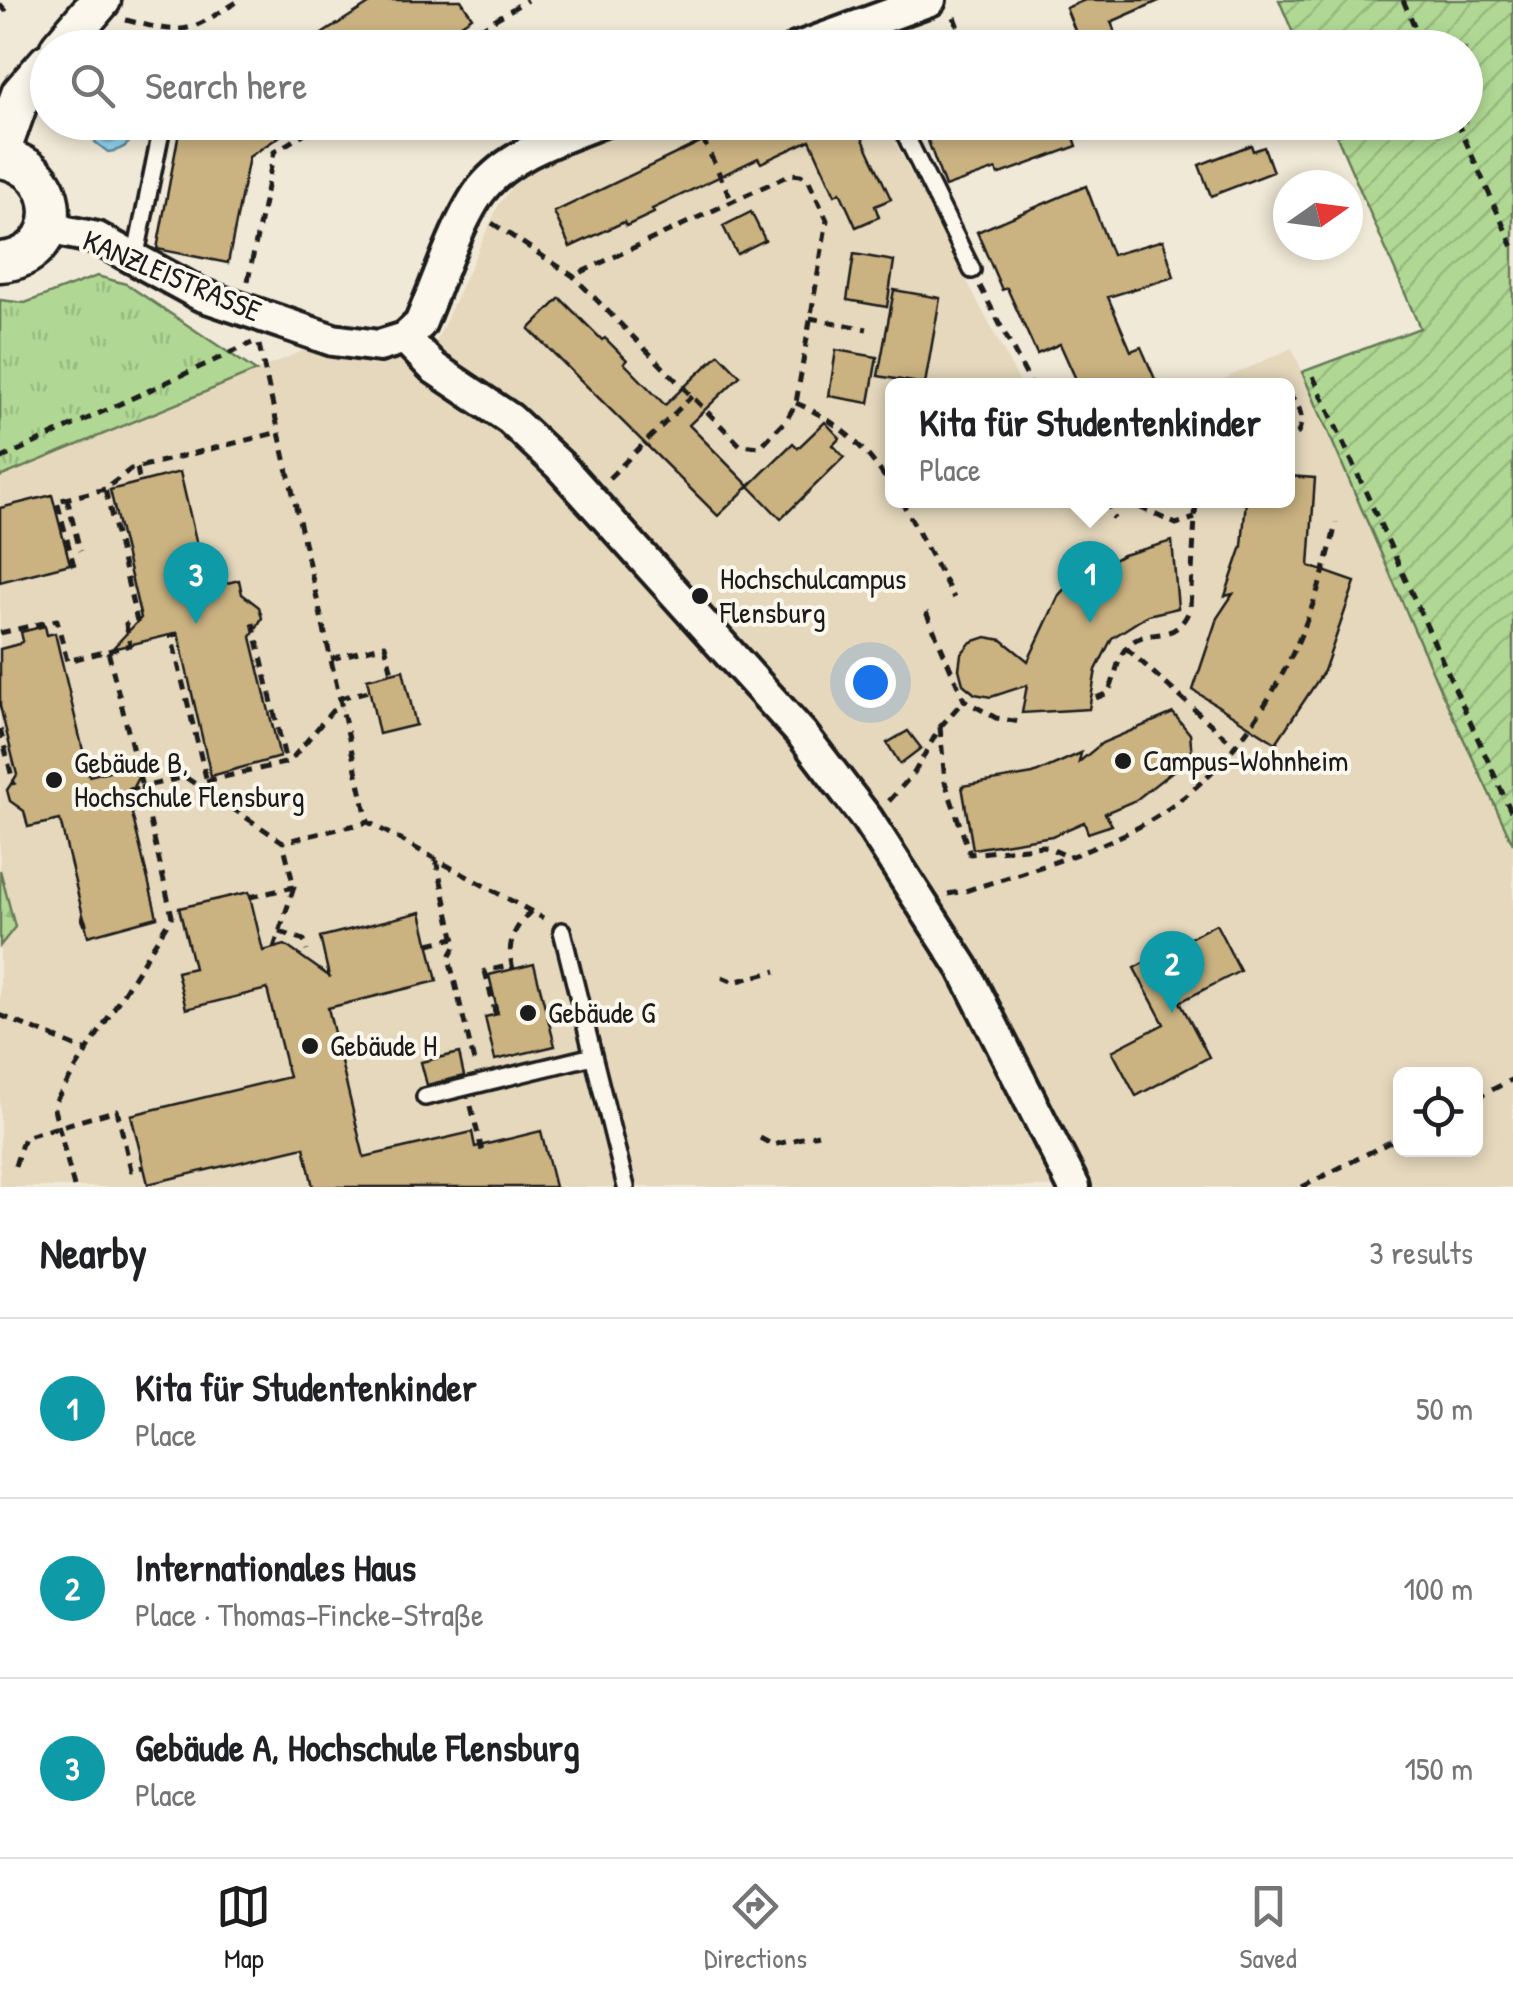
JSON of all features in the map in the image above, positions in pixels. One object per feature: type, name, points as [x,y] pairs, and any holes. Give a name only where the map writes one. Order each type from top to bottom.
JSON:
[{"type":"street","points":[[75,30],[100,1]]},
{"type":"street","points":[[880,30],[942,8]]},
{"type":"street","points":[[0,262],[23,257],[38,246],[51,212],[41,179],[29,168],[0,156],[21,94],[30,84]]},
{"type":"street","points":[[554,140],[516,161],[483,188],[471,206],[420,324],[405,338],[434,368],[510,419],[589,498],[802,734],[867,819],[963,968],[1074,1187]]},
{"type":"street","name":"KANZLEISTRASSE","points":[[48,228],[96,238],[201,295],[334,340],[379,346],[405,338]]},
{"type":"lane","points":[[134,259],[159,140]]},
{"type":"lane","points":[[909,140],[972,270]]},
{"type":"lane","points":[[562,932],[626,1187]]},
{"type":"lane","points":[[424,1097],[593,1056]]},
{"type":"path","points":[[186,30],[240,0]]},
{"type":"path","points":[[477,30],[526,0]]},
{"type":"path","points":[[1403,0],[1416,30]]},
{"type":"path","points":[[100,1],[122,19],[171,30]]},
{"type":"path","points":[[0,4],[10,16]]},
{"type":"path","points":[[942,8],[955,30]]},
{"type":"path","points":[[243,309],[274,152],[294,140]]},
{"type":"path","points":[[703,140],[732,201]]},
{"type":"path","points":[[1466,140],[1513,247]]},
{"type":"path","points":[[471,206],[512,238],[573,276],[740,445],[750,448],[760,447],[768,440],[796,403],[827,220],[809,180],[800,174],[790,174],[573,276]]},
{"type":"path","points":[[972,270],[1028,378]]},
{"type":"path","points":[[810,318],[867,329]]},
{"type":"path","points":[[0,459],[258,340],[368,822]]},
{"type":"path","points":[[1313,376],[1513,816]]},
{"type":"path","points":[[589,498],[692,396]]},
{"type":"path","points":[[1295,401],[1301,416],[1295,436]]},
{"type":"path","points":[[796,403],[829,418],[885,476]]},
{"type":"path","points":[[74,566],[58,501],[105,489],[137,468],[279,432]]},
{"type":"path","points":[[137,468],[140,483]]},
{"type":"path","points":[[0,633],[57,620],[67,660],[130,645],[126,624],[137,623],[105,489]]},
{"type":"path","points":[[67,498],[80,551]]},
{"type":"path","points":[[905,508],[954,598]]},
{"type":"path","points":[[1109,508],[1114,519]]},
{"type":"path","points":[[1141,508],[1176,524],[1196,518]]},
{"type":"path","points":[[1096,698],[1108,693],[1126,648],[1137,640],[1172,633],[1184,623],[1190,608],[1196,508]]},
{"type":"path","points":[[920,898],[966,892],[1070,857],[1135,829],[1190,792],[1236,746],[1293,658],[1327,567],[1336,523]]},
{"type":"path","points":[[926,612],[964,700],[996,718],[1020,722]]},
{"type":"path","points":[[252,623],[286,762]]},
{"type":"path","points":[[46,631],[59,628]]},
{"type":"path","points":[[178,634],[171,635],[209,793]]},
{"type":"path","points":[[331,659],[385,645],[392,673]]},
{"type":"path","points":[[1126,648],[1236,746]]},
{"type":"path","points":[[108,650],[172,916]]},
{"type":"path","points":[[340,698],[368,689]]},
{"type":"path","points":[[867,819],[893,798],[914,773],[940,727],[964,700]]},
{"type":"path","points":[[206,781],[286,762],[332,710],[342,708]]},
{"type":"path","points":[[940,727],[945,782],[970,854],[1044,846],[1070,857]]},
{"type":"path","points":[[0,730],[14,785]]},
{"type":"path","points":[[88,772],[135,760]]},
{"type":"path","points":[[129,784],[130,790],[185,777],[283,842],[294,887],[274,948]]},
{"type":"path","points":[[283,842],[368,822],[562,932]]},
{"type":"path","points":[[436,859],[456,945],[449,958],[482,1151]]},
{"type":"path","points":[[250,897],[294,887]]},
{"type":"path","points":[[498,1012],[484,971],[512,967],[512,933],[531,911]]},
{"type":"path","points":[[74,1187],[53,1105],[172,916],[180,914]]},
{"type":"path","points":[[82,916],[86,926]]},
{"type":"path","points":[[280,932],[304,940],[307,950]]},
{"type":"path","points":[[428,944],[454,938]]},
{"type":"path","points":[[722,977],[734,982],[776,971]]},
{"type":"path","points":[[0,1014],[87,1051]]},
{"type":"path","points":[[1483,1094],[1513,1079]]},
{"type":"path","points":[[15,1166],[24,1137],[117,1110],[131,1170],[144,1167]]},
{"type":"path","points":[[760,1138],[773,1145],[818,1134]]},
{"type":"path","points":[[1302,1187],[1393,1140]]},
{"type":"shaded area","name":"Hochschulcampus Flensburg","points":[[596,140],[894,140],[1017,378],[885,378],[885,508],[1295,508],[1295,378],[1226,378],[1292,348],[1441,691],[1513,844],[1513,1187],[0,1187],[0,477],[310,348],[376,366],[436,342],[499,204],[514,184],[563,152]]},
{"type":"green space","points":[[1279,0],[1513,0],[1513,844],[1441,691],[1302,372],[1420,328],[1363,197],[1363,170],[1351,170],[1338,140],[1483,140],[1483,30],[1292,30]]},
{"type":"green space","points":[[97,276],[126,284],[256,371],[0,477],[0,300],[25,303]]},
{"type":"green space","points":[[0,870],[15,927],[0,946]]},
{"type":"water","points":[[130,140],[120,149],[108,152],[95,142]]},
{"type":"building","points":[[375,0],[461,0],[472,17],[452,30],[328,30]]},
{"type":"building","points":[[1085,0],[1161,0],[1111,22],[1114,30],[1075,30],[1066,8]]},
{"type":"building","points":[[178,140],[274,140],[249,157],[228,263],[157,249]]},
{"type":"building","points":[[704,140],[810,140],[761,163],[758,158],[652,209],[654,213],[570,247],[554,212]]},
{"type":"building","points":[[810,140],[863,140],[891,199],[875,206],[879,217],[856,227],[840,192],[835,195]]},
{"type":"building","points":[[928,140],[1075,140],[1077,146],[998,175],[996,169],[945,187]]},
{"type":"building","points":[[1251,145],[1253,151],[1264,147],[1273,172],[1211,196],[1199,165]]},
{"type":"building","points":[[1086,186],[1112,255],[1163,240],[1174,277],[1108,297],[1131,351],[1141,347],[1155,378],[1075,378],[1060,344],[1037,354],[1007,288],[1002,290],[977,232]]},
{"type":"building","points":[[751,212],[765,240],[737,254],[723,226]]},
{"type":"building","points":[[854,254],[894,261],[887,307],[847,300]]},
{"type":"building","points":[[894,290],[940,298],[926,378],[878,376]]},
{"type":"building","points":[[560,298],[627,360],[624,363],[665,405],[719,354],[740,376],[689,425],[749,486],[718,516],[529,329]]},
{"type":"building","points":[[836,350],[877,357],[869,403],[829,396]]},
{"type":"building","points":[[825,422],[840,438],[833,445],[844,457],[781,519],[749,486],[793,443],[798,448]]},
{"type":"building","points":[[180,472],[207,588],[239,580],[242,594],[259,607],[262,618],[251,637],[280,757],[211,776],[178,633],[112,649],[141,618],[110,490]]},
{"type":"building","name":"Campus-Wohnheim","points":[[1295,477],[1315,478],[1309,566],[1355,582],[1324,671],[1276,743],[1193,690],[1217,618],[1233,594],[1225,596],[1242,546],[1245,508],[1295,508]]},
{"type":"building","points":[[52,495],[70,564],[0,582],[0,508]]},
{"type":"building","points":[[1172,541],[1178,608],[1148,615],[1112,638],[1096,670],[1089,709],[1022,713],[1027,685],[991,697],[975,694],[963,684],[961,654],[971,642],[986,637],[1002,640],[1028,661],[1059,595],[1068,585],[1123,555]]},
{"type":"building","name":"Gebäude B, Hochschule Flensburg","points":[[45,626],[47,635],[55,633],[89,776],[146,762],[128,797],[157,917],[88,936],[60,820],[28,827],[24,811],[10,801],[7,790],[17,775],[0,706],[0,649],[23,641],[21,632]]},
{"type":"building","points":[[403,670],[416,725],[379,734],[367,679]]},
{"type":"building","name":"Campus-Wohnheim","points":[[1173,713],[1190,734],[1192,756],[1136,800],[1105,813],[1112,825],[1088,833],[1084,822],[1052,836],[973,849],[962,786],[1033,774],[1081,753],[1079,762],[1102,743]]},
{"type":"building","points":[[908,731],[921,748],[900,764],[887,743]]},
{"type":"building","name":"Gebäude H","points":[[249,892],[263,951],[285,945],[329,976],[320,937],[421,912],[437,981],[328,1008],[364,1157],[472,1132],[475,1147],[541,1131],[555,1187],[313,1187],[304,1147],[148,1184],[131,1115],[289,1077],[267,989],[186,1009],[177,972],[194,968],[179,908]]},
{"type":"building","points":[[1216,924],[1240,971],[1180,1002],[1209,1057],[1136,1096],[1112,1051],[1164,1024],[1134,968]]},
{"type":"building","name":"Gebäude G","points":[[534,964],[555,1046],[495,1060],[485,1017],[498,1014],[489,975]]},
{"type":"building","points":[[459,1053],[464,1076],[427,1085],[421,1062]]},
{"type":"place","name":"Hochschulcampus Flensburg","points":[[700,596]]},
{"type":"place","name":"Kita für Studentenkinder","points":[[1090,623]]},
{"type":"place","name":"Gebäude A, Hochschule Flensburg","points":[[196,624]]},
{"type":"place","name":"Campus-Wohnheim","points":[[1123,761]]},
{"type":"place","name":"Gebäude B, Hochschule Flensburg","points":[[54,780]]},
{"type":"place","name":"Gebäude G","points":[[528,1013]]},
{"type":"place","name":"Internationales Haus","points":[[1172,1013]]},
{"type":"place","name":"Gebäude H","points":[[310,1046]]}]
